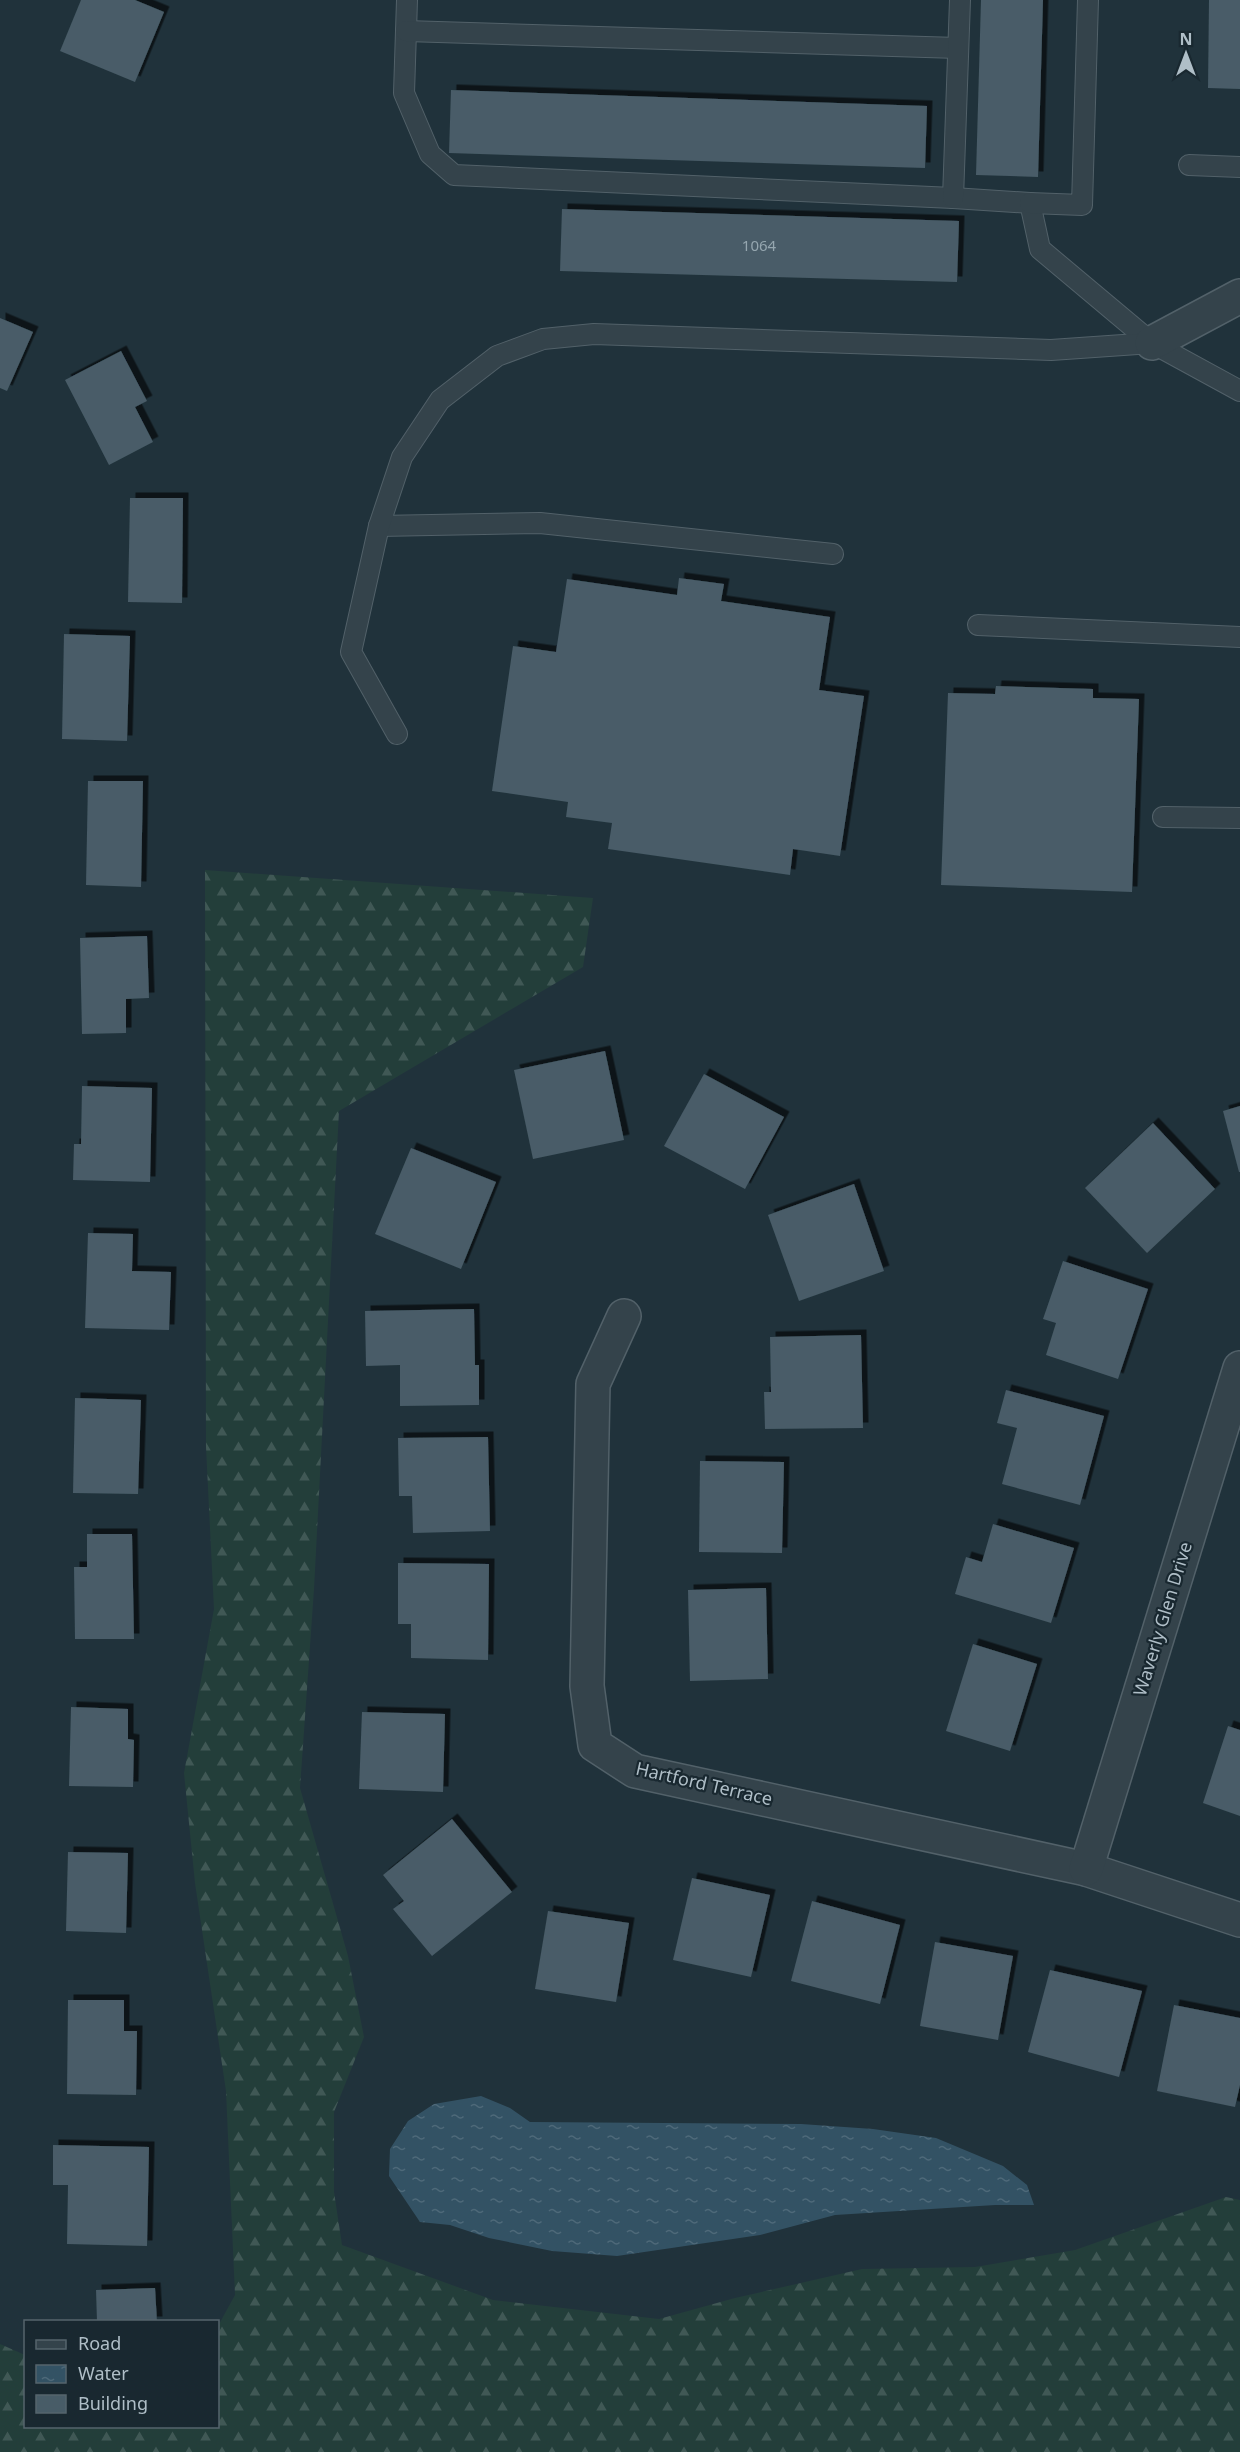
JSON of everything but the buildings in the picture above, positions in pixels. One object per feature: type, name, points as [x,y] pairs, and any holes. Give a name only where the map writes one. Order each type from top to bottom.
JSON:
[{"type":"street","points":[[1152,343],[1240,296]]},
{"type":"street","name":"Hartford Terrace","points":[[624,1316],[592,1384],[587,1686],[595,1745],[635,1771],[1086,1869],[1240,1920]]},
{"type":"street","name":"Waverly Glen Drive","points":[[1086,1869],[1240,1368]]},
{"type":"lane","points":[[407,0],[404,93],[430,154],[454,176],[1082,205],[1088,0]]},
{"type":"lane","points":[[953,198],[960,0]]},
{"type":"lane","points":[[406,31],[958,48]]},
{"type":"lane","points":[[1189,165],[1240,167]]},
{"type":"lane","points":[[1030,203],[1040,249],[1152,343],[1240,390]]},
{"type":"lane","points":[[397,734],[351,652],[379,526],[402,457],[440,400],[497,356],[543,339],[594,334],[1051,350],[1152,343]]},
{"type":"lane","points":[[379,526],[540,523],[832,554]]},
{"type":"lane","points":[[978,625],[1240,637]]},
{"type":"lane","points":[[1163,817],[1240,818]]},
{"type":"green space","points":[[205,870],[593,898],[583,967],[339,1111],[314,1589],[300,1788],[348,1956],[364,2037],[334,2112],[334,2192],[342,2245],[493,2300],[659,2319],[735,2298],[862,2269],[975,2267],[1075,2250],[1226,2197],[1240,2200],[1240,2452],[0,2452],[0,2344],[24,2355],[24,2428],[219,2428],[219,2324],[235,2295],[226,2091],[195,1883],[184,1773],[214,1609],[206,1447]]},
{"type":"water","points":[[481,2096],[510,2108],[530,2122],[801,2124],[873,2129],[936,2138],[1003,2166],[1027,2185],[1034,2205],[995,2205],[835,2215],[760,2235],[617,2256],[552,2251],[489,2238],[450,2225],[420,2222],[389,2176],[390,2149],[408,2121],[434,2104]]}]
